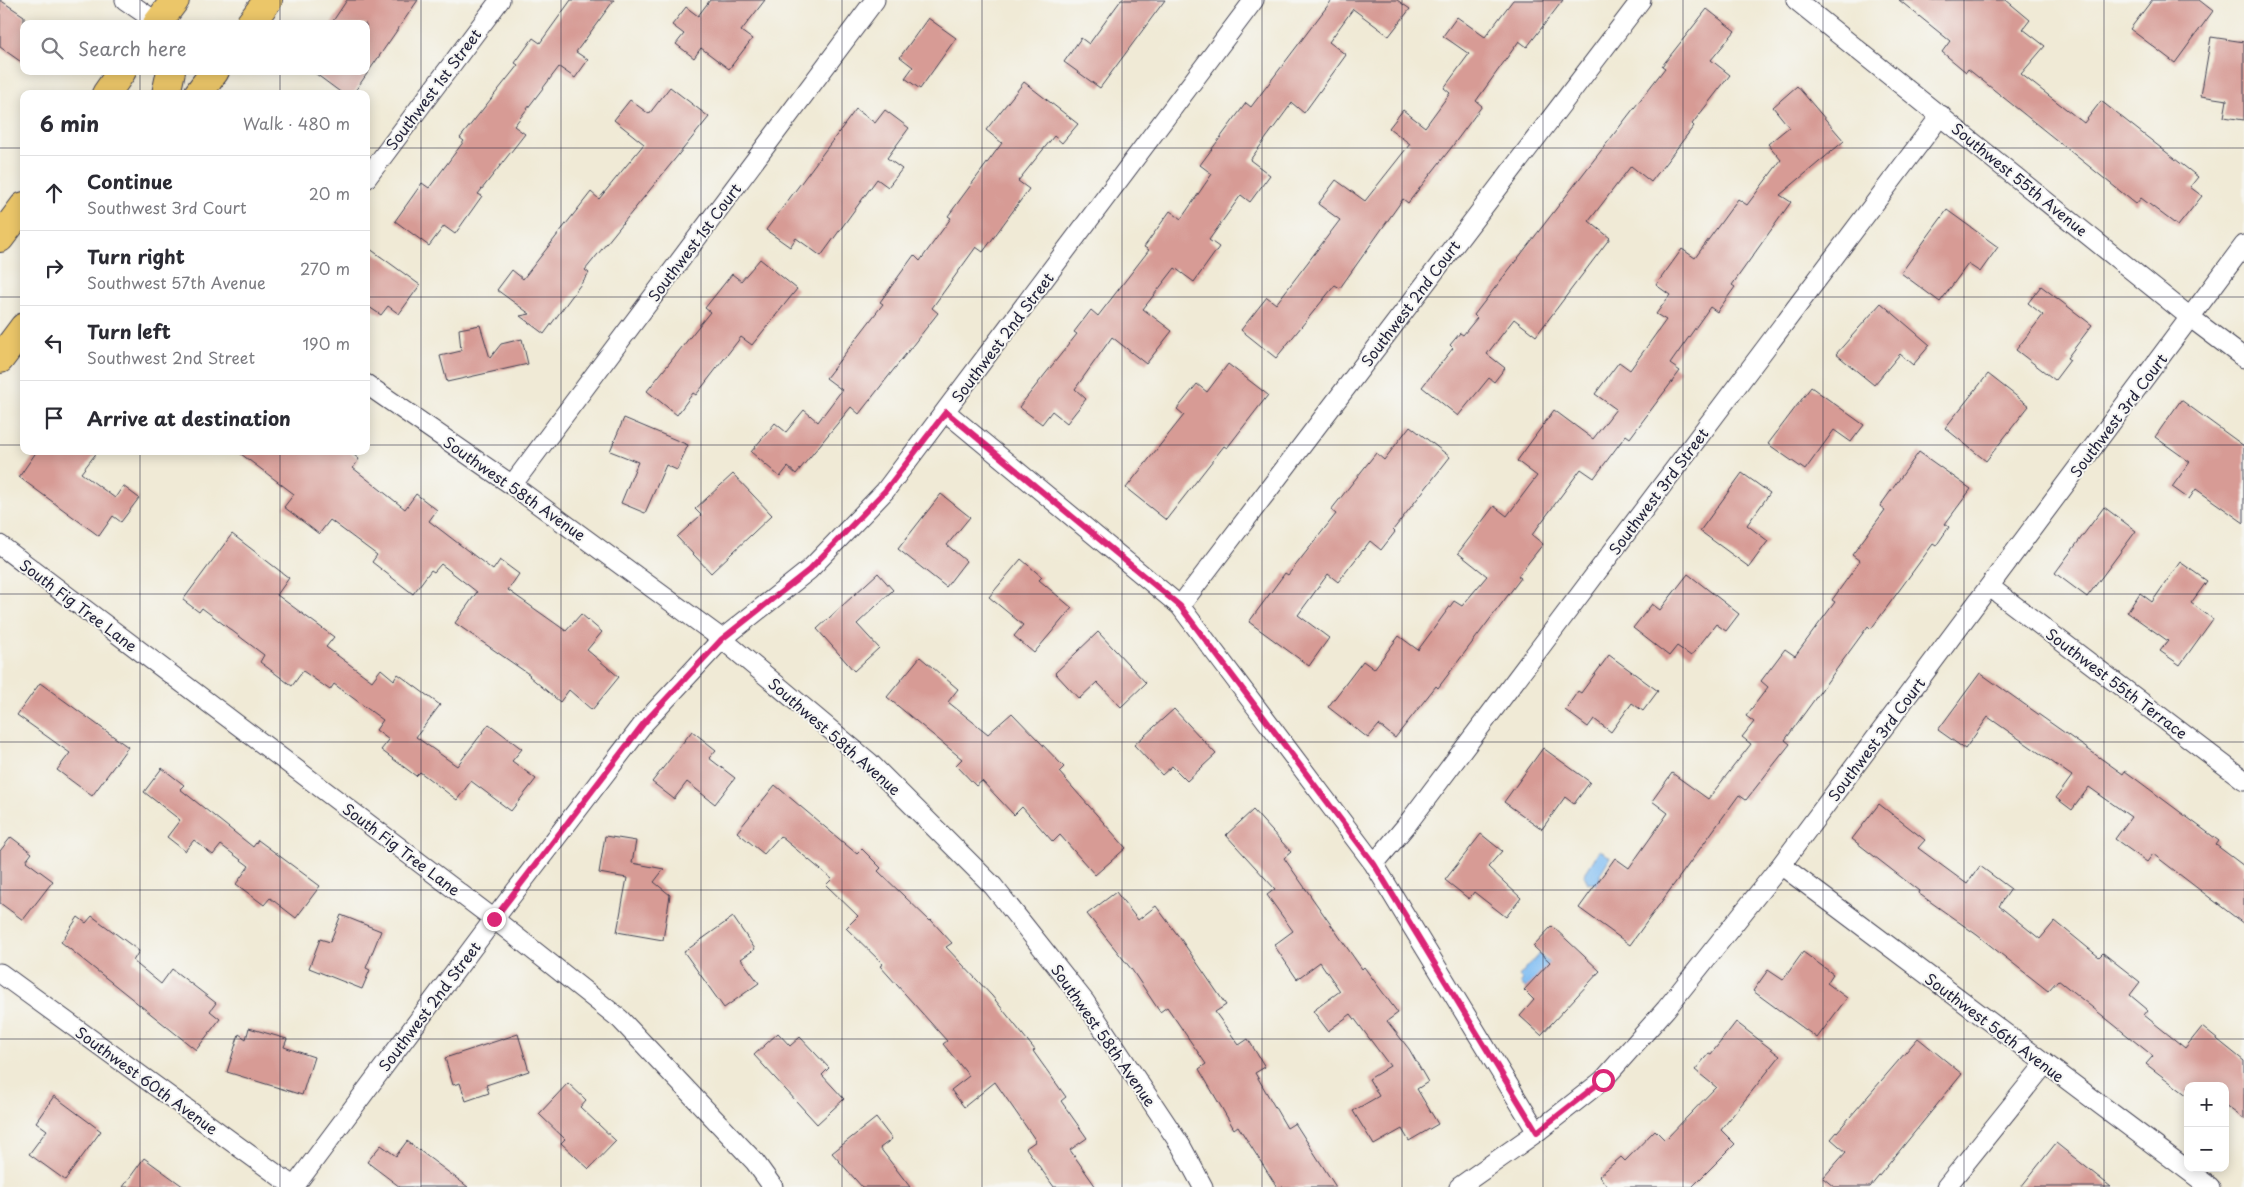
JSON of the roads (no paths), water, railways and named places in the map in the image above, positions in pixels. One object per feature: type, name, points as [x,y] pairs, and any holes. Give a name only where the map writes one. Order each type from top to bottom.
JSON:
[{"type":"main road","points":[[253,20],[268,0]]},
{"type":"main road","points":[[161,20],[174,6]]},
{"type":"main road","points":[[109,90],[119,75]]},
{"type":"main road","points":[[167,90],[170,75]]},
{"type":"main road","points":[[201,90],[212,75]]},
{"type":"main road","points":[[0,238],[20,211]]},
{"type":"main road","points":[[0,359],[20,332]]},
{"type":"street","points":[[125,0],[154,20]]},
{"type":"street","name":"Southwest 1st Street","points":[[370,174],[500,0]]},
{"type":"street","name":"Southwest 1st Court","points":[[512,484],[875,0]]},
{"type":"street","name":"Southwest 2nd Street","points":[[294,1187],[494,919],[644,723],[722,639],[809,570],[885,491],[1254,0]]},
{"type":"street","name":"Southwest 2nd Court","points":[[1180,606],[1641,0]]},
{"type":"street","name":"Southwest 55th Avenue","points":[[1796,0],[2191,318],[2244,358]]},
{"type":"street","name":"Southwest 3rd Street","points":[[1374,864],[1405,827],[1940,115]]},
{"type":"street","name":"Southwest 3rd Court","points":[[1459,1187],[1537,1132],[1603,1080],[1666,1009],[1780,865],[1990,587],[2244,245]]},
{"type":"street","name":"Southwest 58th Avenue","points":[[370,387],[512,484],[722,639],[869,762],[993,886],[1085,1002],[1181,1146],[1203,1187]]},
{"type":"street","points":[[946,412],[1180,606],[1374,864],[1537,1132]]},
{"type":"street","name":"South Fig Tree Lane","points":[[0,545],[494,919],[620,1019],[755,1162],[773,1187]]},
{"type":"street","name":"Southwest 55th Terrace","points":[[1990,587],[2244,780]]},
{"type":"street","name":"Southwest 56th Avenue","points":[[1780,865],[2210,1187]]},
{"type":"street","name":"Southwest 60th Avenue","points":[[0,973],[294,1187]]},
{"type":"street","points":[[1946,1187],[2044,1064]]},
{"type":"water","points":[[1600,850],[1610,857],[1600,874],[1600,880],[1597,884],[1588,883],[1584,875]]},
{"type":"water","points":[[1539,954],[1552,966],[1529,991],[1520,983],[1523,980],[1519,976]]}]
